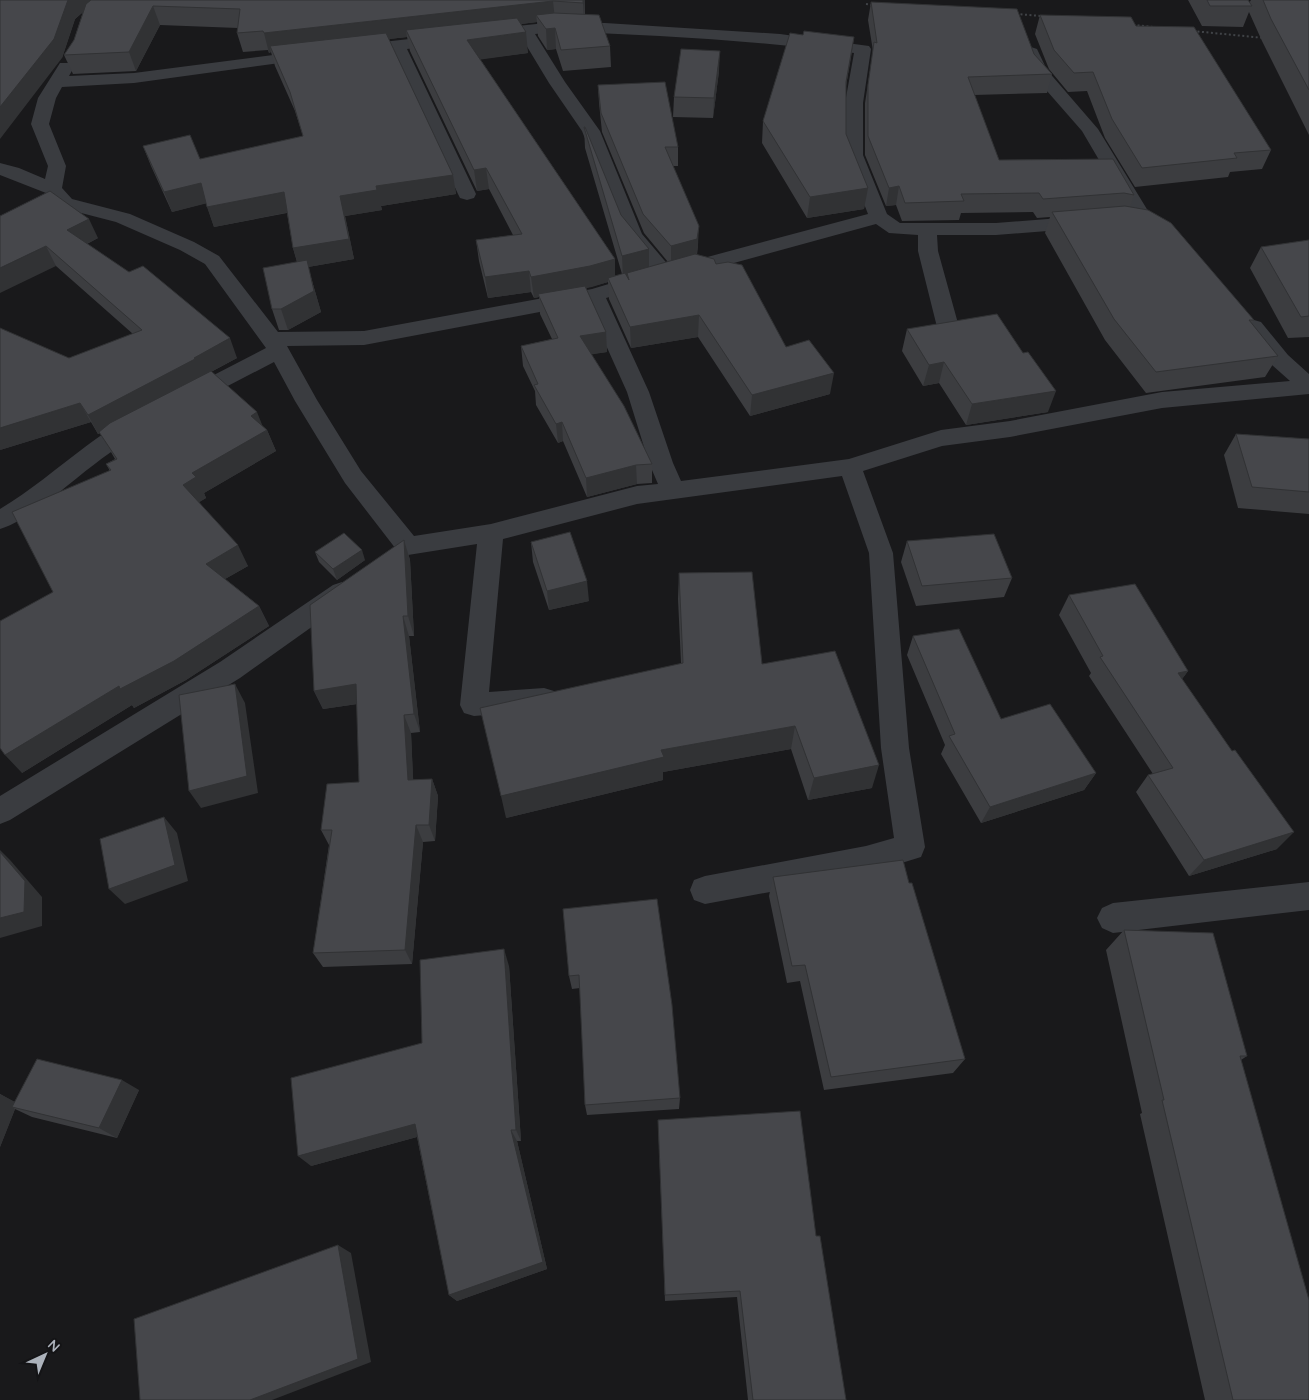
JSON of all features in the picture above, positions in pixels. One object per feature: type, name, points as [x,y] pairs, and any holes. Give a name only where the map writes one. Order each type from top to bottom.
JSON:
[{"type":"street","points":[[341,52],[555,27],[605,28],[780,39],[863,49],[854,103],[854,155],[879,218],[896,229],[996,229],[1113,219],[1154,228],[1089,129],[1038,71],[1024,33]]},
{"type":"street","points":[[525,30],[557,82],[591,131],[633,236],[665,274]]},
{"type":"street","points":[[397,46],[467,194]]},
{"type":"street","points":[[53,189],[57,166],[40,124],[47,98],[72,59],[74,52]]},
{"type":"street","points":[[57,82],[134,78],[238,62],[322,54]]},
{"type":"street","points":[[0,169],[53,189],[65,203],[123,218],[187,246],[212,260],[276,344],[306,401],[353,477],[408,546]]},
{"type":"street","points":[[0,520],[20,508],[112,437],[164,411],[276,344],[364,338],[594,295],[665,274],[879,218]]},
{"type":"street","points":[[927,228],[928,251],[948,326]]},
{"type":"street","points":[[594,295],[638,392],[661,463],[673,490]]},
{"type":"street","points":[[1244,316],[1280,360],[1309,386]]},
{"type":"street","points":[[384,562],[408,546],[492,533],[637,495],[850,467],[941,438],[1010,429],[1162,400],[1309,386]]},
{"type":"street","points":[[705,890],[866,860],[910,847],[896,748],[880,553],[850,467]]},
{"type":"street","points":[[492,533],[474,705],[569,697]]},
{"type":"street","points":[[0,811],[230,670],[360,580]]},
{"type":"street","points":[[1113,918],[1309,896]]},
{"type":"path","points":[[866,4],[875,5]]},
{"type":"path","points":[[1009,14],[1048,17]]},
{"type":"path","points":[[1128,24],[1158,27]]},
{"type":"path","points":[[1187,30],[1267,39]]},
{"type":"building","points":[[0,0],[68,0],[54,39],[0,107]]},
{"type":"building","points":[[91,0],[583,0],[583,3],[553,1],[264,33],[263,31],[237,33],[240,9],[153,6],[129,52],[64,55],[74,40],[86,4]]},
{"type":"building","points":[[1207,0],[1248,0],[1252,6],[1210,6]]},
{"type":"building","points":[[1263,0],[1309,0],[1309,90],[1271,19]]},
{"type":"building","points":[[871,2],[1017,9],[1034,54],[1052,74],[968,77],[999,160],[1113,159],[1134,195],[1124,193],[1043,199],[1039,193],[961,194],[964,201],[905,203],[899,186],[889,188],[868,136],[868,85],[874,42],[877,43]]},
{"type":"building","points":[[554,13],[599,15],[610,46],[561,50],[555,28],[546,29],[536,15]]},
{"type":"building","points":[[1040,15],[1131,17],[1136,26],[1194,27],[1271,150],[1234,153],[1237,158],[1142,168],[1112,119],[1093,72],[1074,73],[1054,50]]},
{"type":"building","points":[[517,18],[526,32],[467,40],[615,259],[590,266],[531,277],[529,271],[485,277],[476,240],[522,234],[486,168],[474,170],[406,30]]},
{"type":"building","points":[[804,31],[854,37],[846,82],[846,134],[868,188],[810,197],[763,121],[790,33],[803,35]]},
{"type":"building","points":[[386,33],[453,175],[376,186],[377,190],[340,196],[349,239],[293,248],[284,192],[207,207],[201,183],[164,192],[143,146],[190,135],[200,159],[303,136],[290,92],[270,46]]},
{"type":"building","points":[[681,49],[720,51],[714,98],[674,97]]},
{"type":"building","points":[[665,82],[678,147],[665,147],[699,226],[697,239],[671,246],[643,214],[601,113],[598,85]]},
{"type":"building","points":[[584,127],[621,215],[649,249],[622,256]]},
{"type":"building","points":[[50,191],[89,219],[67,230],[129,272],[143,266],[230,338],[195,359],[88,415],[80,403],[0,428],[0,328],[69,358],[142,330],[46,246],[0,268],[0,216]]},
{"type":"building","points":[[1125,206],[1148,210],[1171,223],[1254,320],[1249,320],[1278,356],[1156,372],[1114,319],[1052,212]]},
{"type":"building","points":[[1309,240],[1309,316],[1301,317],[1261,247]]},
{"type":"building","points":[[695,254],[714,259],[716,264],[728,262],[742,265],[786,347],[809,340],[834,373],[752,395],[699,315],[630,327],[608,278],[625,273],[629,280],[627,273]]},
{"type":"building","points":[[307,260],[314,291],[281,309],[272,309],[263,268]]},
{"type":"building","points":[[585,286],[606,332],[580,336],[624,406],[652,464],[636,465],[586,478],[562,422],[556,424],[534,385],[538,384],[521,346],[558,338],[538,294]]},
{"type":"building","points":[[997,314],[1023,353],[1028,352],[1056,391],[972,404],[944,362],[929,365],[907,329]]},
{"type":"building","points":[[211,371],[257,412],[251,416],[267,430],[192,473],[196,477],[183,485],[238,545],[206,564],[259,606],[174,661],[120,689],[119,686],[5,755],[0,748],[0,621],[53,592],[12,512],[111,470],[106,464],[117,459],[99,432],[110,423]]},
{"type":"building","points":[[1236,434],[1309,439],[1309,492],[1252,487]]},
{"type":"building","points":[[570,532],[587,581],[547,591],[531,542]]},
{"type":"building","points":[[344,533],[362,550],[333,569],[315,552]]},
{"type":"building","points":[[994,534],[1012,578],[922,586],[907,541]]},
{"type":"building","points":[[404,540],[408,616],[403,616],[414,714],[404,715],[408,780],[432,779],[429,825],[416,825],[405,950],[313,953],[332,830],[321,830],[327,784],[359,782],[356,684],[314,691],[310,605]]},
{"type":"building","points":[[752,572],[762,664],[835,651],[879,765],[814,778],[795,726],[661,750],[664,757],[501,796],[480,708],[683,663],[679,573]]},
{"type":"building","points":[[1135,584],[1188,671],[1178,673],[1232,751],[1235,750],[1294,832],[1204,860],[1148,775],[1173,768],[1100,657],[1103,656],[1069,595]]},
{"type":"building","points":[[959,629],[1001,719],[1050,704],[1096,773],[990,807],[949,736],[955,734],[913,636]]},
{"type":"building","points":[[235,684],[247,776],[189,791],[179,695]]},
{"type":"building","points":[[164,817],[175,865],[109,889],[100,839]]},
{"type":"building","points":[[0,852],[25,881],[24,912],[0,918]]},
{"type":"building","points":[[903,860],[909,883],[912,883],[965,1059],[831,1077],[805,965],[792,966],[773,877]]},
{"type":"building","points":[[657,899],[672,1005],[680,1098],[585,1105],[579,975],[569,976],[563,909]]},
{"type":"building","points":[[1124,930],[1213,933],[1247,1056],[1240,1056],[1309,1300],[1309,1400],[1233,1400]]},
{"type":"building","points":[[504,949],[516,1130],[511,1130],[543,1262],[449,1295],[415,1124],[298,1156],[291,1078],[422,1043],[420,960]]},
{"type":"building","points":[[37,1059],[122,1080],[99,1128],[12,1107]]},
{"type":"building","points":[[800,1111],[816,1236],[820,1236],[846,1400],[753,1400],[740,1291],[665,1295],[658,1120]]},
{"type":"building","points":[[338,1245],[358,1359],[250,1400],[140,1400],[134,1319]]}]
